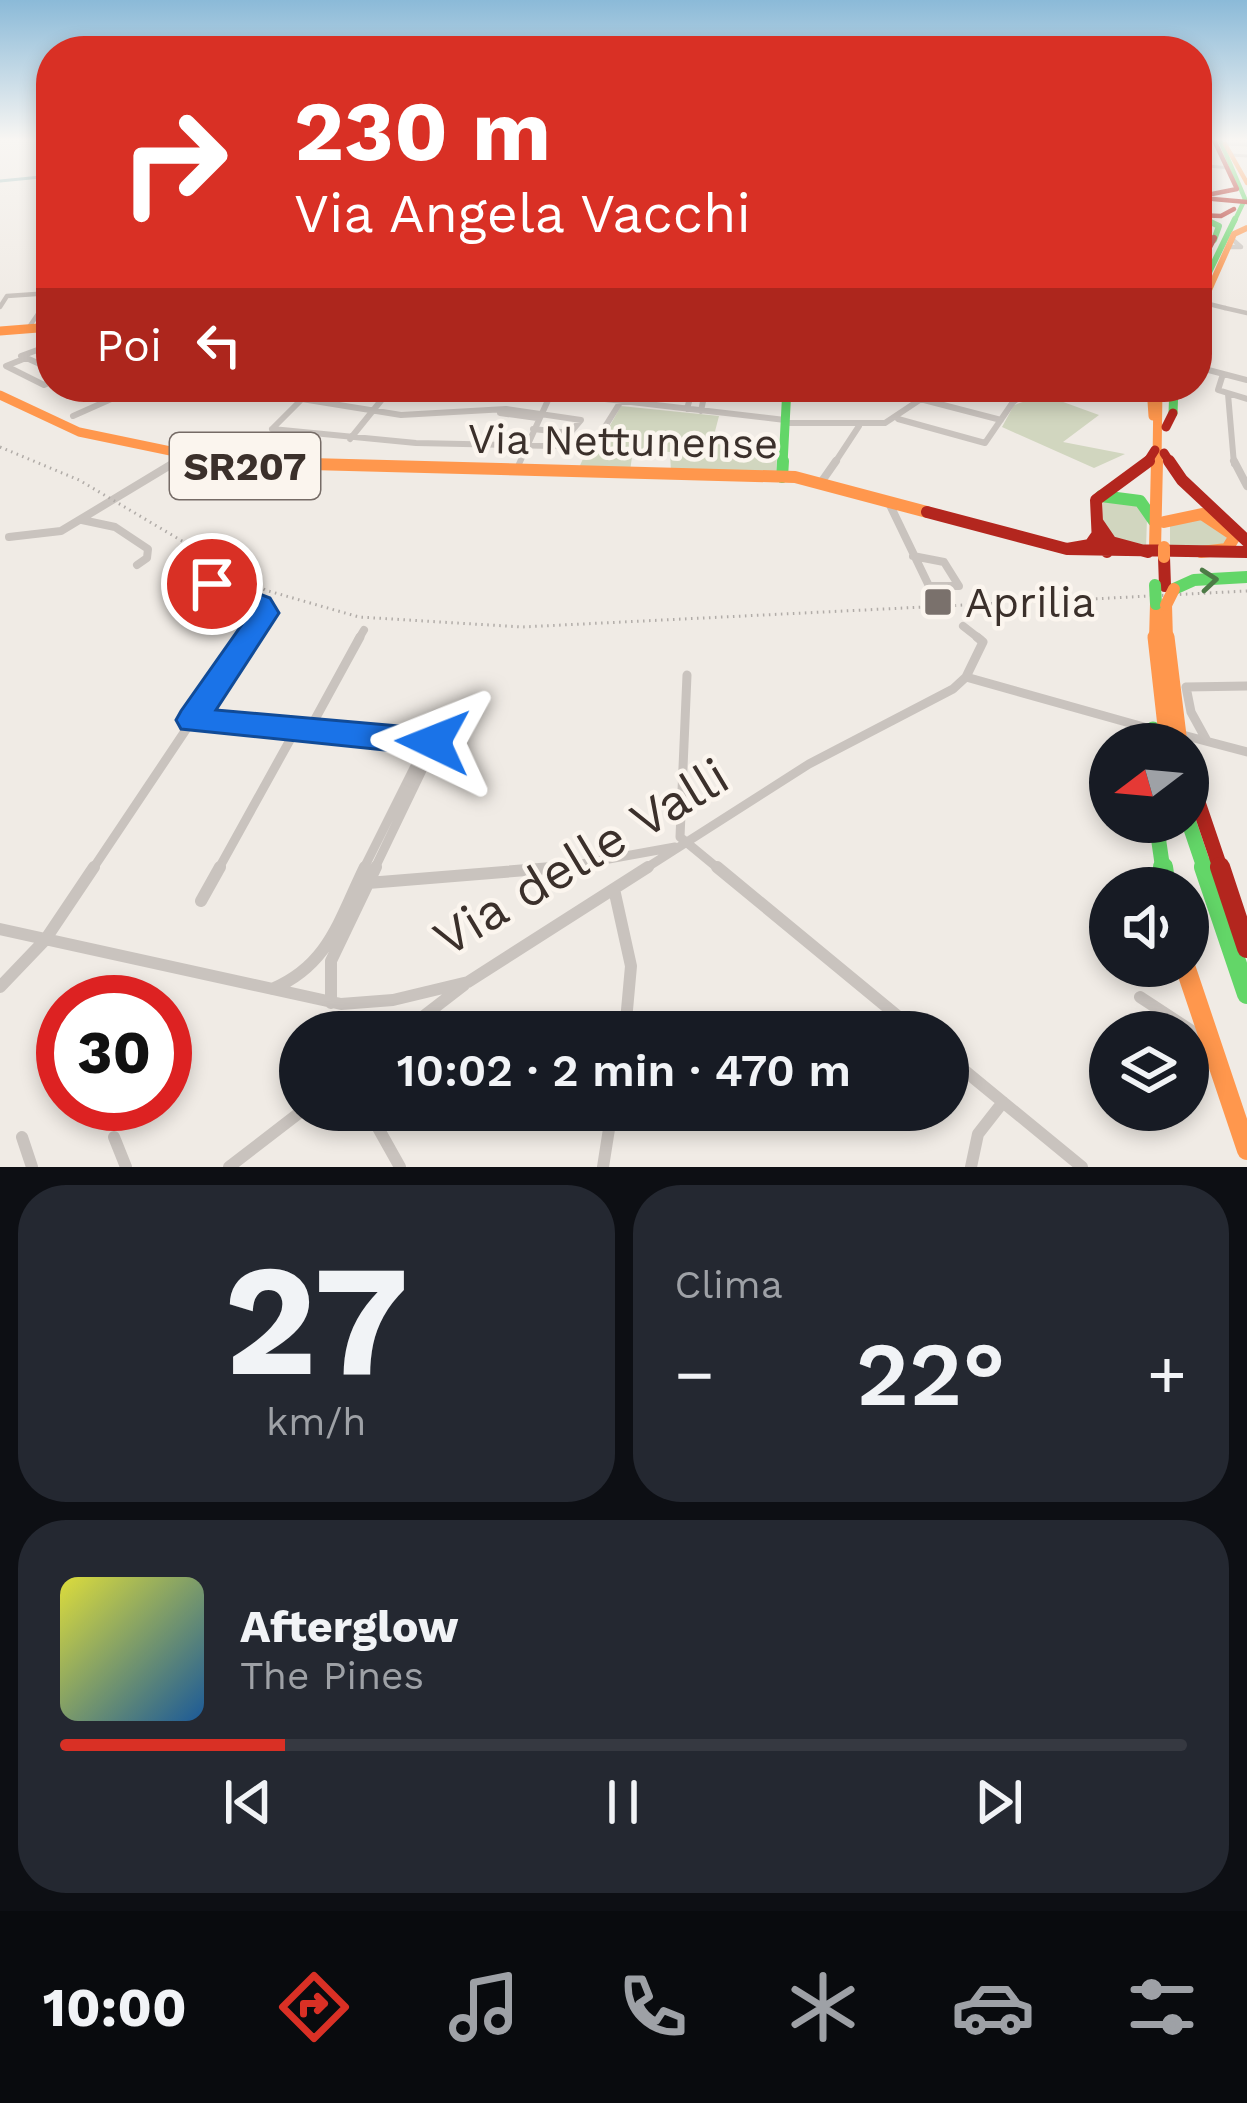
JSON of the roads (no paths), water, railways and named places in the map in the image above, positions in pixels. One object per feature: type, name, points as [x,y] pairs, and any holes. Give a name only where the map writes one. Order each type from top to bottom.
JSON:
[{"type":"main road","points":[[1212,199],[1243,208]]},
{"type":"main road","points":[[1212,216],[1243,208]]},
{"type":"main road","points":[[1212,280],[1243,208]]},
{"type":"main road","points":[[1226,246],[1247,228]]},
{"type":"main road","points":[[0,331],[36,328]]},
{"type":"main road","name":"Via Nettunense","points":[[0,395],[79,432],[181,458],[245,466],[524,468],[548,473],[782,477],[822,481],[1067,549],[1200,553],[1247,547]]},
{"type":"main road","points":[[782,477],[786,402]]},
{"type":"main road","points":[[1154,723],[1165,587],[1157,552],[1159,402]]},
{"type":"main road","points":[[1158,423],[1173,413],[1168,402]]},
{"type":"main road","points":[[1098,497],[1160,451]]},
{"type":"main road","points":[[1160,451],[1207,510],[1247,547]]},
{"type":"main road","points":[[1098,497],[1116,494],[1140,501],[1160,524]]},
{"type":"main road","points":[[1098,497],[1097,535],[1107,552]]},
{"type":"main road","points":[[1160,524],[1181,512],[1207,510],[1236,542],[1224,550],[1200,553]]},
{"type":"main road","points":[[1096,518],[1107,552]]},
{"type":"main road","points":[[1096,518],[1111,542],[1157,552]]},
{"type":"main road","points":[[1067,549],[1090,545],[1097,535]]},
{"type":"main road","points":[[1165,587],[1247,577]]},
{"type":"main road","points":[[1161,605],[1173,723]]},
{"type":"main road","points":[[1157,691],[1169,723]]},
{"type":"main road","points":[[1209,835],[1247,948]]},
{"type":"main road","points":[[1196,843],[1247,994]]},
{"type":"main road","points":[[1209,1042],[1247,1150]]},
{"type":"street","points":[[4,300],[36,296]]},
{"type":"street","points":[[1212,304],[1247,313]]},
{"type":"street","points":[[29,328],[36,317]]},
{"type":"street","points":[[36,350],[6,365],[36,379]]},
{"type":"street","points":[[23,357],[36,363]]},
{"type":"street","points":[[1212,371],[1247,380]]},
{"type":"street","points":[[1223,374],[1235,470],[1247,486]]},
{"type":"street","points":[[31,378],[36,376]]},
{"type":"street","points":[[1223,393],[1247,399]]},
{"type":"street","points":[[74,416],[103,402]]},
{"type":"street","points":[[299,402],[272,428],[350,439],[596,447],[620,402]]},
{"type":"street","points":[[320,402],[375,411],[499,412],[581,421],[567,433],[533,429]]},
{"type":"street","points":[[350,439],[381,402]]},
{"type":"street","points":[[524,468],[533,429],[546,402]]},
{"type":"street","points":[[629,402],[859,426],[898,419],[980,443],[991,441],[1019,402]]},
{"type":"street","points":[[687,409],[691,402]]},
{"type":"street","points":[[701,402],[701,411]]},
{"type":"street","points":[[898,419],[920,402],[1000,423]]},
{"type":"street","points":[[822,481],[859,426]]},
{"type":"street","points":[[9,537],[47,536],[82,520],[181,458]]},
{"type":"street","points":[[888,499],[913,556],[930,587],[959,586],[948,565],[913,556]]},
{"type":"street","points":[[82,520],[115,527],[148,549],[148,556],[137,565]]},
{"type":"street","points":[[919,567],[931,559]]},
{"type":"street","points":[[0,988],[45,940],[265,613],[260,604],[212,584]]},
{"type":"street","points":[[963,626],[983,642],[966,677],[1112,723]]},
{"type":"street","points":[[308,732],[364,630]]},
{"type":"street","points":[[687,675],[676,820],[681,844],[891,1011]]},
{"type":"street","name":"Via delle Valli","points":[[0,929],[331,1003],[382,1002],[467,982],[824,755],[950,691],[966,677]]},
{"type":"street","points":[[1196,723],[1186,687],[1247,686]]},
{"type":"street","points":[[192,720],[433,742],[441,750],[421,763],[322,955],[305,975],[271,990]]},
{"type":"street","points":[[201,901],[295,731]]},
{"type":"street","points":[[1209,742],[1247,752]]},
{"type":"street","points":[[418,744],[412,754],[421,763]]},
{"type":"street","points":[[331,1003],[327,986],[331,961],[421,763]]},
{"type":"street","points":[[368,883],[516,876],[681,844]]},
{"type":"street","points":[[630,857],[640,873]]},
{"type":"street","points":[[614,889],[631,966],[627,1011]]},
{"type":"street","points":[[305,975],[305,997],[327,986]]},
{"type":"street","points":[[430,1011],[467,982]]},
{"type":"street","points":[[1140,998],[1160,1011]]},
{"type":"street","points":[[969,1074],[1082,1167]]},
{"type":"street","points":[[971,1167],[978,1134],[1003,1102]]},
{"type":"street","points":[[229,1167],[279,1128]]},
{"type":"street","points":[[380,1131],[400,1167]]},
{"type":"street","points":[[602,1167],[608,1131]]},
{"type":"street","points":[[22,1137],[32,1167]]},
{"type":"street","points":[[114,1137],[126,1167]]},
{"type":"railway","points":[[0,447],[79,480],[265,590],[359,617],[522,627],[1085,599]]},
{"type":"railway","points":[[1072,600],[1247,591]]},
{"type":"place","name":"Aprilia","points":[[938,602]]}]
